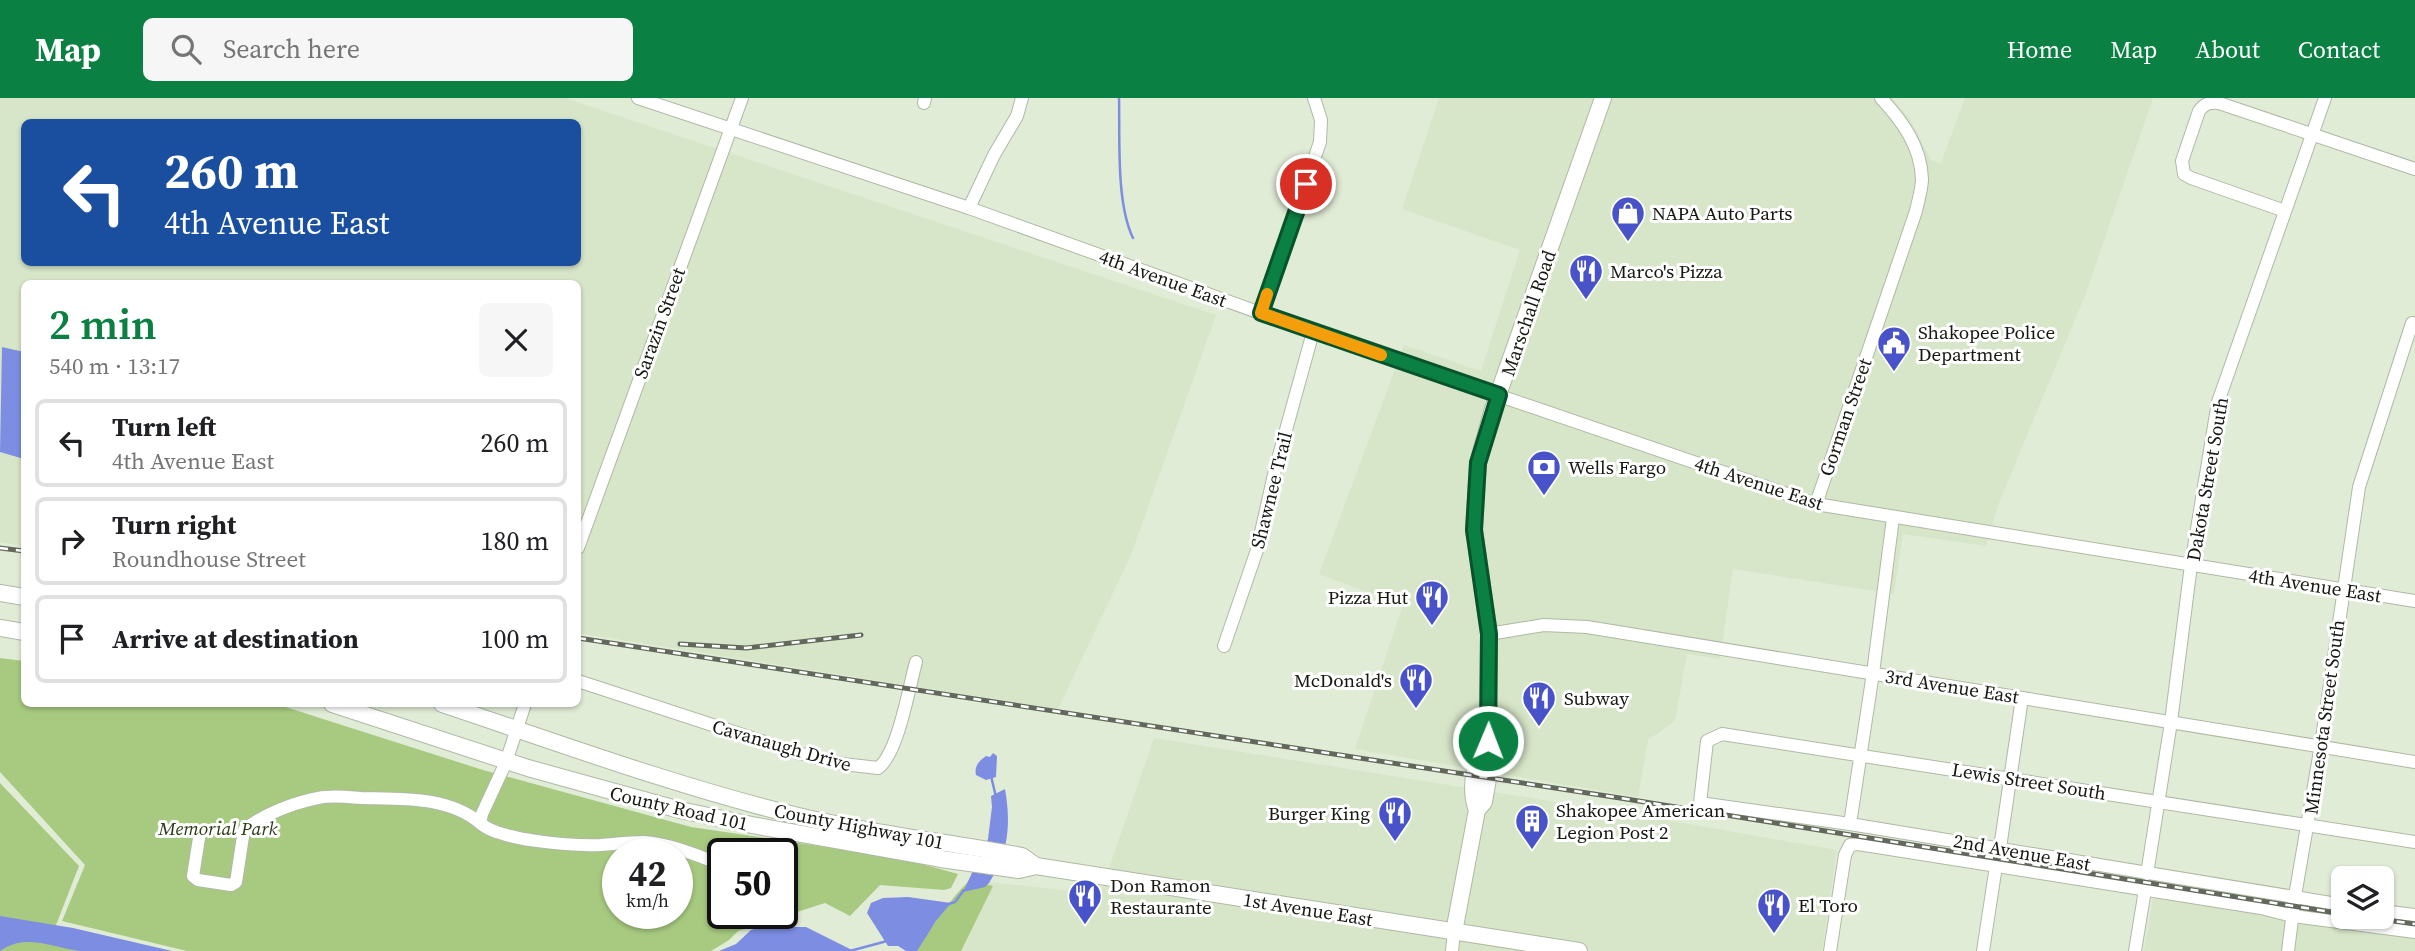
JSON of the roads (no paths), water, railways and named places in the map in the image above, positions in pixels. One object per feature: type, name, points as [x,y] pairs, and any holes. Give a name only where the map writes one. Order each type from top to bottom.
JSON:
[{"type":"main road","name":"Marschall Road","points":[[1454,932],[1477,810],[1484,802],[1492,752],[1488,741],[1489,634],[1474,526],[1478,463],[1499,395],[1603,98]]},
{"type":"main road","points":[[0,593],[21,596]]},
{"type":"main road","points":[[0,628],[21,632]]},
{"type":"main road","name":"County Road 101","points":[[341,707],[506,762],[680,810],[752,825],[945,852]]},
{"type":"main road","name":"County Highway 101","points":[[451,707],[696,787],[786,813],[873,832],[945,852],[1009,862],[1022,856],[1036,866]]},
{"type":"main road","name":"1st Avenue East","points":[[1036,866],[1579,951]]},
{"type":"street","name":"4th Avenue East","points":[[638,98],[969,208],[1313,332],[1816,503],[1893,518],[2415,601]]},
{"type":"street","name":"Sarazin Street","points":[[581,540],[742,98]]},
{"type":"street","points":[[969,208],[994,155],[1017,116],[1022,98]]},
{"type":"street","points":[[1261,313],[1320,142],[1321,120],[1314,98]]},
{"type":"street","name":"Gorman Street","points":[[1816,503],[1916,211],[1922,181],[1919,159],[1911,136],[1881,98]]},
{"type":"street","name":"Dakota Street South","points":[[2147,874],[2171,722],[2191,565],[2218,402],[2325,98]]},
{"type":"street","points":[[2285,211],[2184,174],[2182,161],[2203,105],[2210,102],[2219,103],[2415,169]]},
{"type":"street","name":"Minnesota Street South","points":[[2288,951],[2359,487],[2412,323]]},
{"type":"street","name":"Shawnee Trail","points":[[1224,646],[1256,550],[1313,332]]},
{"type":"street","points":[[1850,824],[1893,518]]},
{"type":"street","name":"3rd Avenue East","points":[[1489,634],[1544,625],[1587,627],[2415,762]]},
{"type":"street","name":"Cavanaugh Drive","points":[[581,682],[798,753],[843,764],[878,768],[884,764],[894,747],[916,662]]},
{"type":"street","points":[[2000,848],[2022,698]]},
{"type":"street","points":[[480,823],[506,762],[524,707]]},
{"type":"street","name":"Lewis Street South","points":[[1700,803],[1707,741],[1722,734],[2415,842]]},
{"type":"street","points":[[200,832],[193,876],[198,880],[231,885],[236,882],[244,830],[252,823],[316,798],[428,801],[460,810],[500,835],[571,844],[646,842],[707,859]]},
{"type":"street","name":"2nd Avenue East","points":[[1700,803],[1850,824],[2331,903]]},
{"type":"street","name":"2nd Avenue East","points":[[1830,951],[1845,855],[1850,845],[1858,844],[2261,908],[2293,916],[2415,932]]},
{"type":"street","points":[[1983,951],[1996,866]]},
{"type":"street","points":[[2135,951],[2145,890]]},
{"type":"street","points":[[2394,912],[2415,915]]},
{"type":"street","name":"Marschall Road","points":[[1452,951],[1454,932]]},
{"type":"water","points":[[2,347],[21,351],[21,458],[0,452]]},
{"type":"water","points":[[993,753],[997,756],[996,777],[986,780],[976,775],[976,769],[981,760]]},
{"type":"water","points":[[1005,789],[1008,826],[1001,860],[985,887],[963,892],[988,839],[991,796]]},
{"type":"water","points":[[908,897],[951,903],[917,951],[888,946],[867,913],[871,903],[883,898]]},
{"type":"water","points":[[0,916],[73,928],[172,951],[79,951],[29,942],[9,946],[0,951]]},
{"type":"water","points":[[806,927],[854,951],[719,951],[736,944],[751,930]]},
{"type":"waterway","points":[[1119,98],[1121,189],[1133,238]]},
{"type":"waterway","points":[[991,776],[996,797]]},
{"type":"waterway","points":[[949,904],[955,902],[964,890]]},
{"type":"waterway","points":[[850,951],[887,941]]},
{"type":"railway","points":[[0,548],[21,551]]},
{"type":"railway","points":[[680,644],[746,648],[861,635]]},
{"type":"railway","points":[[581,638],[1620,798],[2331,912]]},
{"type":"railway","points":[[2394,921],[2415,924]]},
{"type":"place","name":"NAPA Auto Parts","points":[[1628,243]]},
{"type":"place","name":"Marco's Pizza","points":[[1586,301]]},
{"type":"place","name":"Shakopee Police Department","points":[[1894,373]]},
{"type":"place","name":"Wells Fargo","points":[[1544,497]]},
{"type":"place","name":"Pizza Hut","points":[[1432,627]]},
{"type":"place","name":"McDonald's","points":[[1416,710]]},
{"type":"place","name":"Subway","points":[[1539,728]]},
{"type":"place","name":"Burger King","points":[[1395,843]]},
{"type":"place","name":"Shakopee American Legion Post 2","points":[[1532,851]]},
{"type":"place","name":"Don Ramon Restaurante","points":[[1085,926]]},
{"type":"place","name":"El Toro","points":[[1774,935]]},
{"type":"park label","name":"Memorial Park","points":[[218,828]]}]
